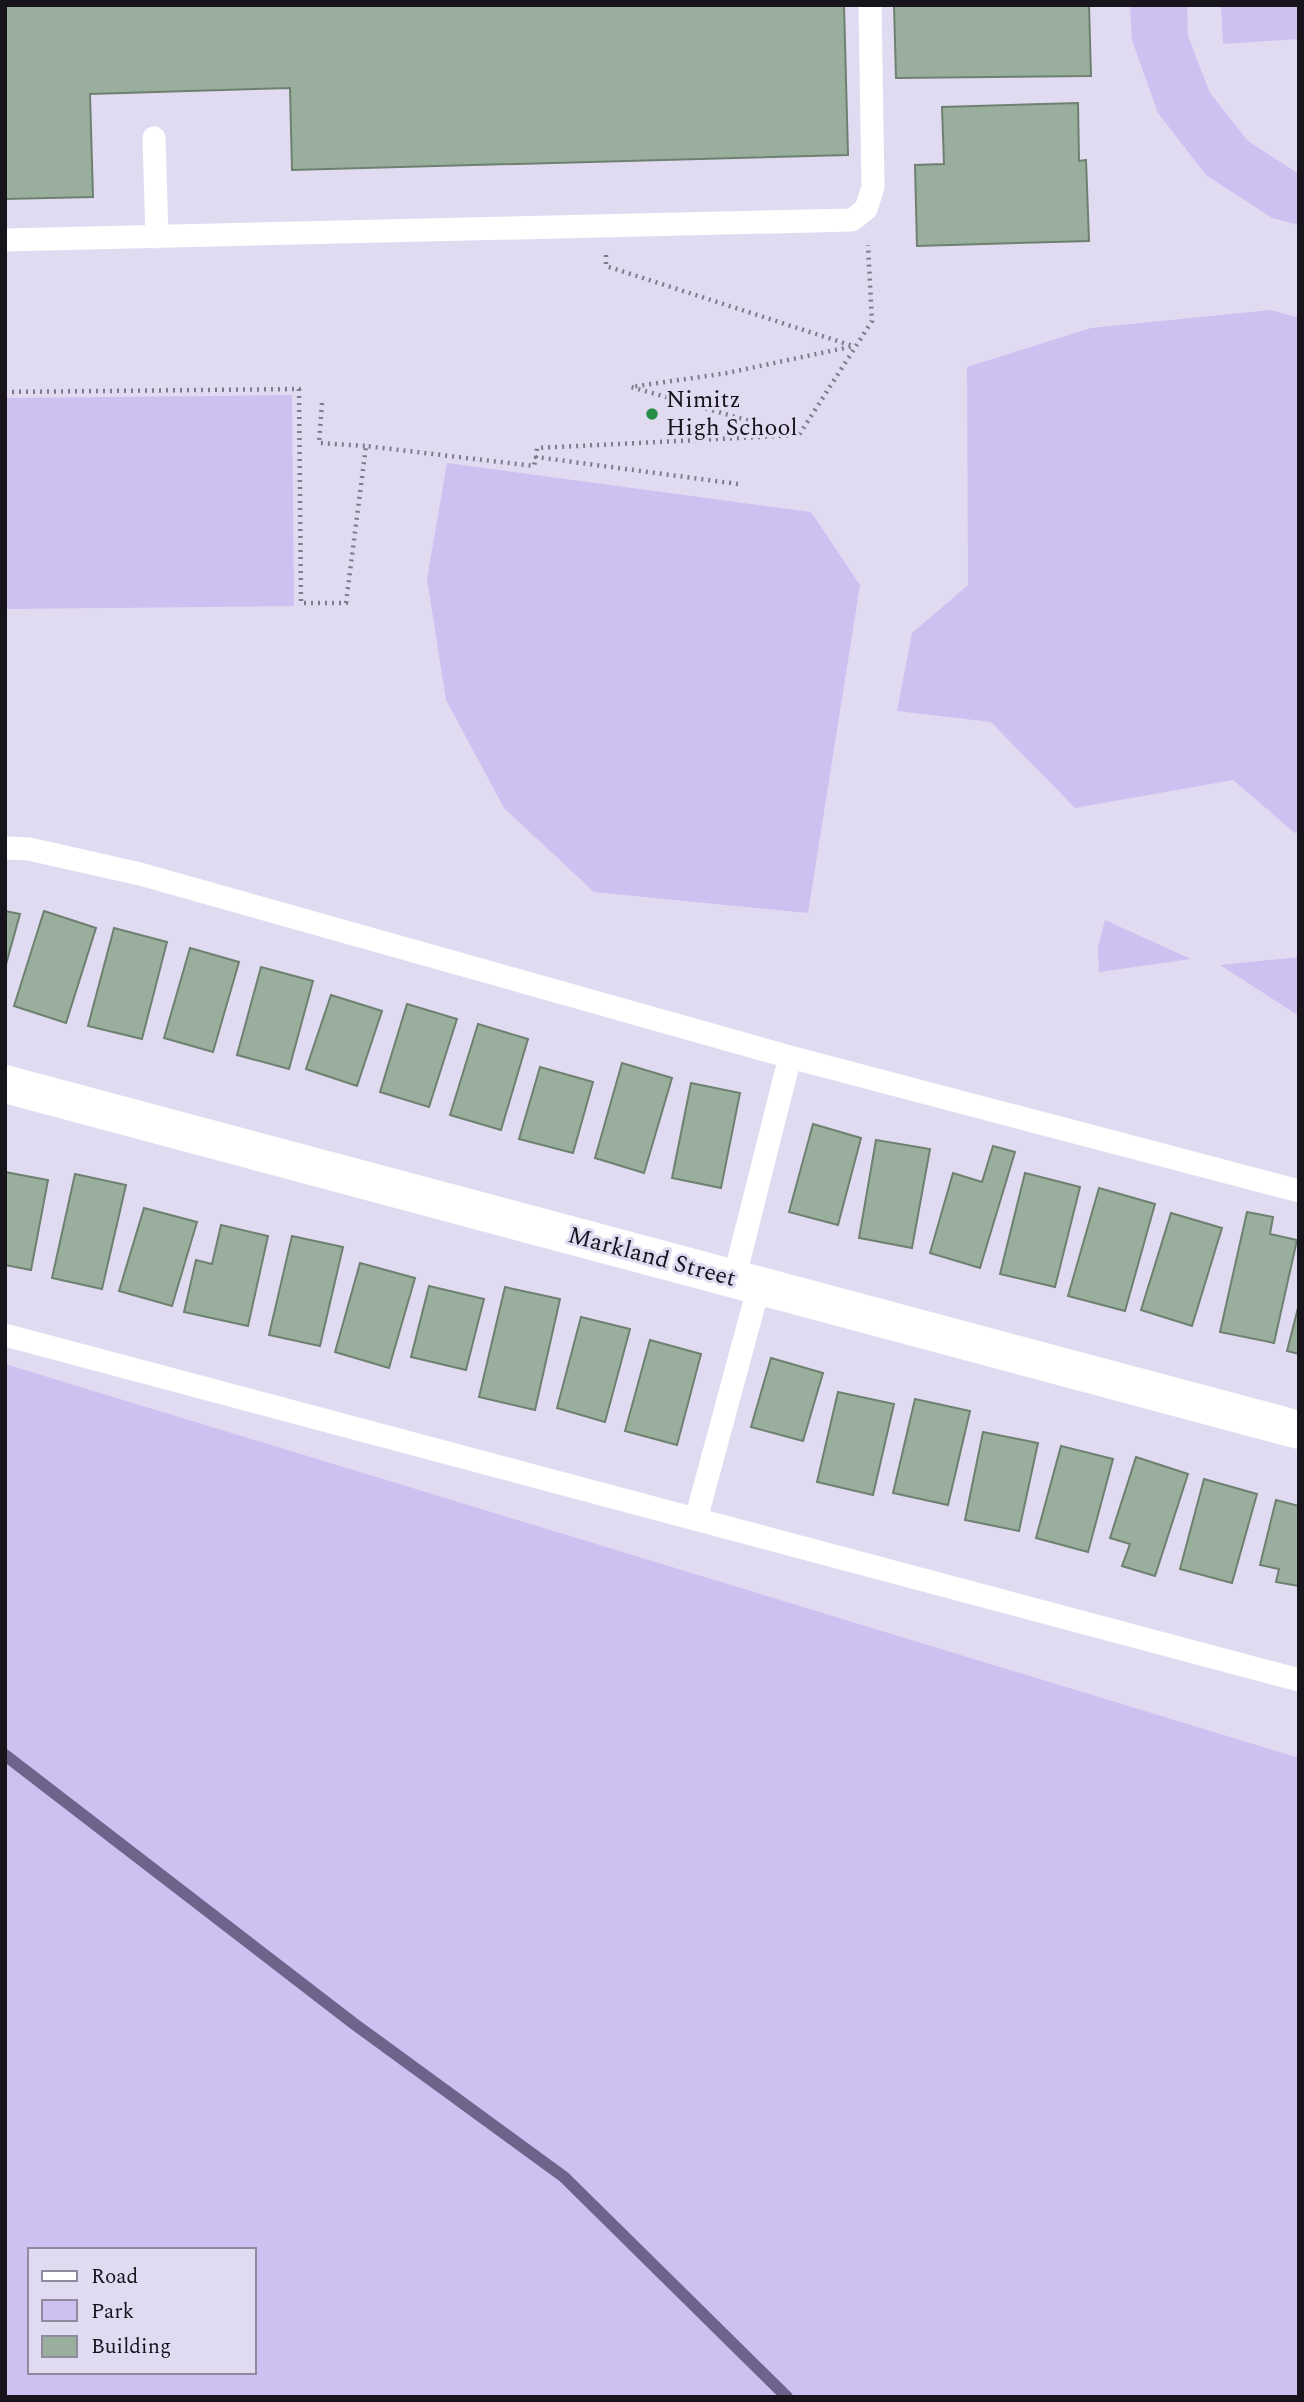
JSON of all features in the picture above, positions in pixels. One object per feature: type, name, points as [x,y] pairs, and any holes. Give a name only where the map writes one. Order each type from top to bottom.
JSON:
[{"type":"street","name":"Markland Street","points":[[5,1084],[1299,1430]]},
{"type":"lane","points":[[5,240],[852,220],[866,209],[873,187],[870,5]]},
{"type":"lane","points":[[155,138],[157,237]]},
{"type":"lane","points":[[5,848],[29,849],[140,874],[790,1057],[1299,1191]]},
{"type":"lane","points":[[696,1519],[747,1282],[790,1057]]},
{"type":"lane","points":[[5,1335],[1299,1681]]},
{"type":"path","points":[[799,435],[872,321],[866,209]]},
{"type":"path","points":[[606,226],[606,266],[855,346]]},
{"type":"path","points":[[799,435],[631,387],[727,373],[855,346]]},
{"type":"path","points":[[5,392],[299,389],[300,603],[346,603],[366,446]]},
{"type":"path","points":[[323,403],[320,443],[534,466],[537,447],[799,435]]},
{"type":"path","points":[[536,457],[738,484]]},
{"type":"green space","points":[[1130,5],[1187,5],[1188,36],[1210,93],[1248,141],[1299,174],[1299,225],[1272,218],[1206,175],[1158,113],[1132,40]]},
{"type":"green space","points":[[1221,5],[1299,5],[1299,39],[1223,44]]},
{"type":"green space","points":[[1271,310],[1299,318],[1299,833],[1295,833],[1233,780],[1075,808],[991,722],[897,711],[912,633],[968,585],[967,367],[1091,328]]},
{"type":"green space","points":[[292,395],[294,606],[5,609],[5,398]]},
{"type":"green space","points":[[447,463],[811,512],[860,585],[808,913],[594,892],[504,808],[446,700],[427,579]]},
{"type":"green space","points":[[1105,920],[1191,959],[1099,972],[1098,948]]},
{"type":"green space","points":[[1299,957],[1299,1016],[1220,965]]},
{"type":"green space","points":[[5,1364],[1299,1758],[1299,2397],[5,2397]]},
{"type":"building","points":[[5,5],[844,5],[848,155],[292,170],[290,88],[90,94],[93,197],[5,199]]},
{"type":"building","points":[[894,5],[1089,5],[1091,76],[896,78]]},
{"type":"building","points":[[1078,103],[1079,161],[1086,160],[1089,241],[917,246],[915,165],[944,164],[942,107]]},
{"type":"building","points":[[5,911],[20,914],[5,968]]},
{"type":"building","points":[[44,911],[96,928],[66,1023],[14,1006]]},
{"type":"building","points":[[114,928],[167,942],[142,1039],[88,1026]]},
{"type":"building","points":[[190,948],[239,962],[213,1052],[164,1038]]},
{"type":"building","points":[[261,967],[313,981],[289,1069],[237,1055]]},
{"type":"building","points":[[331,995],[382,1011],[357,1086],[306,1069]]},
{"type":"building","points":[[407,1004],[457,1019],[429,1107],[380,1092]]},
{"type":"building","points":[[478,1024],[528,1039],[501,1130],[450,1115]]},
{"type":"building","points":[[622,1063],[672,1078],[644,1173],[595,1158]]},
{"type":"building","points":[[540,1067],[593,1082],[573,1153],[519,1139]]},
{"type":"building","points":[[691,1083],[740,1093],[721,1188],[672,1178]]},
{"type":"building","points":[[813,1124],[861,1138],[838,1225],[789,1212]]},
{"type":"building","points":[[876,1140],[930,1149],[912,1248],[859,1238]]},
{"type":"building","points":[[993,1146],[1015,1152],[980,1268],[930,1253],[953,1173],[982,1182]]},
{"type":"building","points":[[5,1172],[48,1180],[31,1270],[5,1265]]},
{"type":"building","points":[[1025,1173],[1080,1187],[1055,1287],[1000,1274]]},
{"type":"building","points":[[75,1174],[126,1185],[102,1289],[52,1278]]},
{"type":"building","points":[[1099,1188],[1155,1204],[1125,1311],[1068,1296]]},
{"type":"building","points":[[144,1208],[197,1222],[172,1306],[119,1291]]},
{"type":"building","points":[[1247,1212],[1273,1217],[1270,1234],[1297,1240],[1274,1343],[1220,1332]]},
{"type":"building","points":[[1171,1213],[1222,1228],[1192,1326],[1141,1310]]},
{"type":"building","points":[[221,1225],[268,1236],[248,1326],[184,1312],[196,1260],[212,1264]]},
{"type":"building","points":[[292,1236],[343,1247],[320,1346],[269,1335]]},
{"type":"building","points":[[360,1263],[415,1278],[389,1368],[335,1352]]},
{"type":"building","points":[[429,1286],[484,1299],[466,1370],[411,1357]]},
{"type":"building","points":[[505,1287],[560,1299],[535,1410],[479,1397]]},
{"type":"building","points":[[1299,1304],[1299,1354],[1287,1351]]},
{"type":"building","points":[[581,1317],[630,1329],[605,1422],[557,1408]]},
{"type":"building","points":[[650,1340],[701,1354],[677,1445],[625,1431]]},
{"type":"building","points":[[771,1358],[823,1373],[803,1441],[751,1427]]},
{"type":"building","points":[[838,1392],[894,1404],[873,1495],[817,1482]]},
{"type":"building","points":[[915,1399],[970,1411],[948,1505],[893,1493]]},
{"type":"building","points":[[983,1432],[1038,1443],[1019,1531],[965,1520]]},
{"type":"building","points":[[1061,1446],[1113,1459],[1088,1552],[1036,1538]]},
{"type":"building","points":[[1136,1457],[1188,1474],[1155,1576],[1122,1566],[1130,1544],[1110,1538]]},
{"type":"building","points":[[1204,1479],[1257,1494],[1232,1583],[1180,1569]]},
{"type":"building","points":[[1276,1500],[1299,1506],[1299,1586],[1276,1582],[1279,1569],[1260,1565]]},
{"type":"waterway","points":[[5,1755],[353,2023],[564,2177],[787,2397]]},
{"type":"place","name":"Nimitz High School","points":[[652,414]]}]
